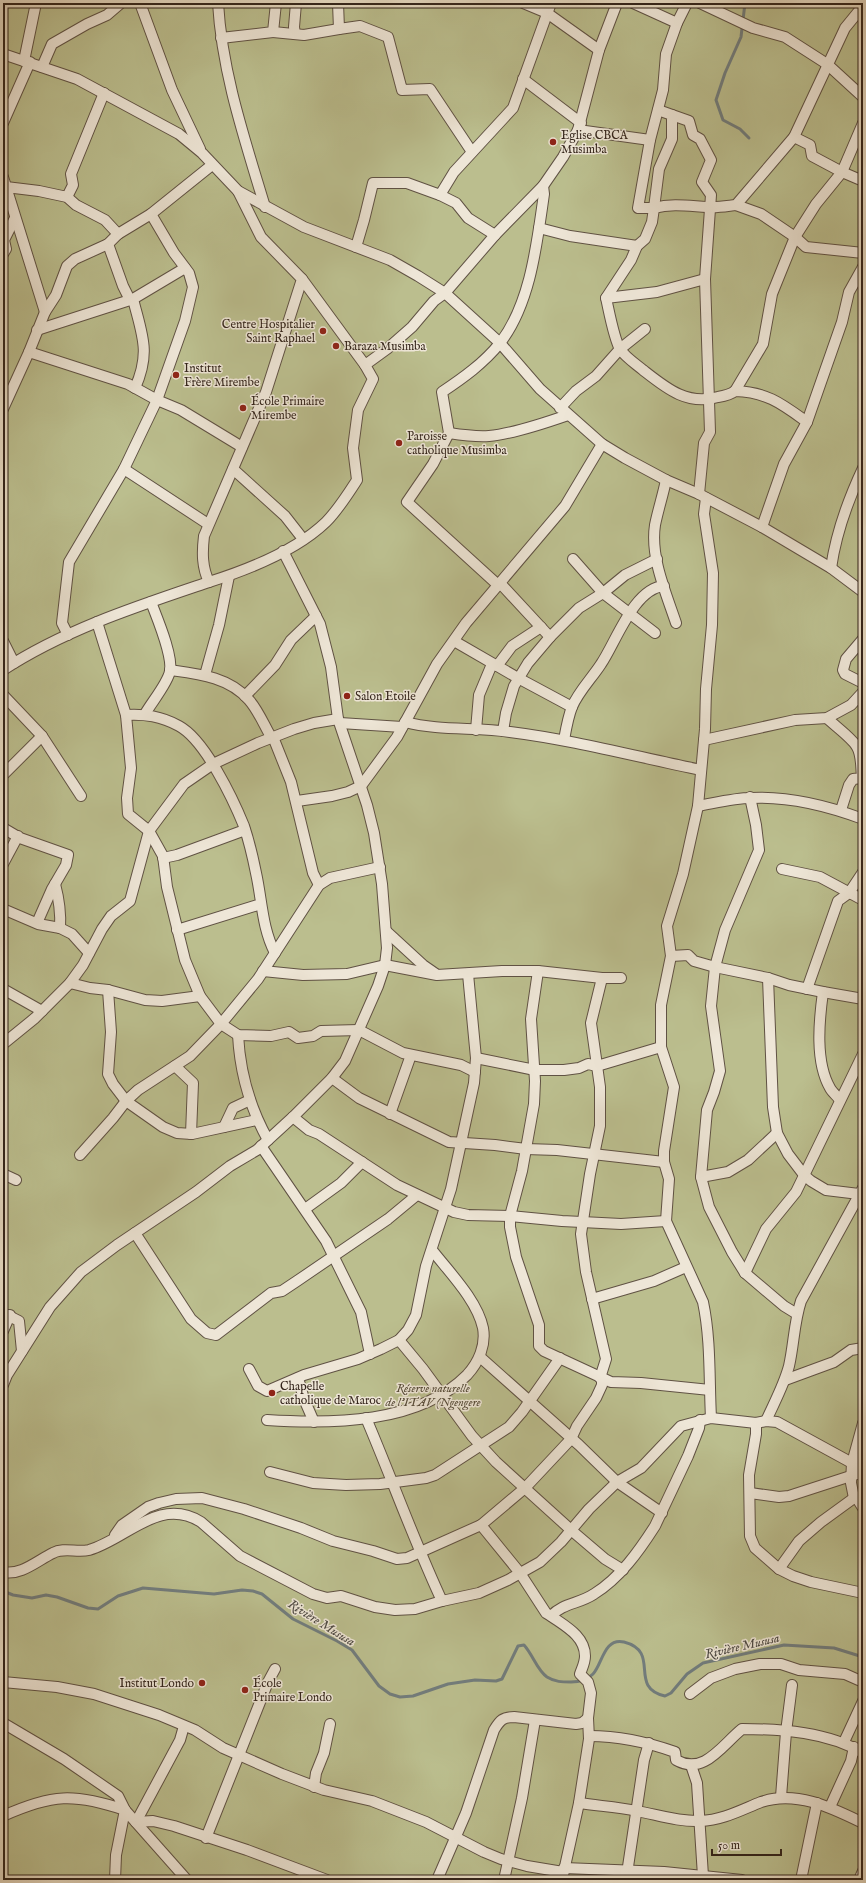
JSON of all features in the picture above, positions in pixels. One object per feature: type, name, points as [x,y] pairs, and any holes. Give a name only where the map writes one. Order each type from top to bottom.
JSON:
[{"type":"street","points":[[3,122],[27,61],[36,3]]},
{"type":"street","points":[[42,67],[52,44],[70,33],[108,15],[121,3]]},
{"type":"street","points":[[140,3],[172,90],[202,152],[212,165],[238,191],[304,227],[390,260],[445,293],[500,343],[540,389],[602,444],[666,480],[702,496],[762,527],[831,568],[863,592]]},
{"type":"street","points":[[218,3],[221,38],[226,68],[238,118],[265,207]]},
{"type":"street","points":[[273,32],[276,3]]},
{"type":"street","points":[[296,3],[294,28],[296,34]]},
{"type":"street","points":[[338,3],[339,29]]},
{"type":"street","points":[[523,3],[546,13],[599,50]]},
{"type":"street","points":[[440,195],[454,172],[513,108],[546,13],[551,3]]},
{"type":"street","points":[[365,365],[388,349],[412,326],[434,301],[445,293],[495,235],[543,186],[563,157],[580,126],[599,50],[617,3]]},
{"type":"street","points":[[633,3],[677,23]]},
{"type":"street","points":[[687,3],[677,23],[666,54],[663,90],[650,140],[638,208],[654,208],[686,204],[709,207],[736,205],[761,214],[795,237],[806,248],[863,253]]},
{"type":"street","points":[[700,3],[753,28],[785,38],[827,64],[863,98]]},
{"type":"street","points":[[736,205],[794,137],[845,28],[863,6]]},
{"type":"street","points":[[221,38],[273,32],[304,35],[360,26],[388,37],[402,90],[430,89],[472,152]]},
{"type":"street","points":[[3,54],[78,79],[179,134],[202,152]]},
{"type":"street","points":[[523,80],[580,126],[650,140]]},
{"type":"street","points":[[67,197],[73,185],[70,174],[104,93]]},
{"type":"street","points":[[658,110],[690,121],[693,135],[700,138],[711,160],[702,182],[711,195],[705,279],[710,432],[704,442],[702,496],[713,573],[712,625],[698,806],[683,874],[667,926],[671,956],[661,1005],[661,1046],[674,1087],[664,1162],[669,1179],[666,1220],[686,1267],[699,1291],[705,1313],[711,1418]]},
{"type":"street","points":[[672,115],[672,139],[659,169],[652,222],[645,239],[637,246],[631,260],[606,298],[620,349],[671,391],[693,398],[710,399],[732,394],[735,391],[763,344],[772,294],[795,237],[816,204],[842,172],[863,123]]},
{"type":"street","points":[[794,137],[810,145],[812,156],[863,181]]},
{"type":"street","points":[[3,410],[45,312],[56,295],[67,266],[75,259],[108,244],[118,234],[151,214],[212,165]]},
{"type":"street","points":[[3,177],[45,312]]},
{"type":"street","points":[[356,247],[373,183],[407,183],[440,195],[456,203],[468,218],[495,235]]},
{"type":"street","points":[[543,186],[544,194],[536,251],[525,291],[512,323],[500,343],[469,374],[442,392],[449,433],[433,464],[407,502],[499,584],[550,637]]},
{"type":"street","points":[[6,187],[39,191],[67,197],[76,205],[105,220],[118,234]]},
{"type":"street","points":[[3,670],[68,634],[151,602],[229,576],[283,551],[303,539],[326,522],[357,480],[353,448],[358,410],[373,379],[365,365],[302,279],[261,237],[238,191]]},
{"type":"street","points":[[68,634],[62,624],[68,562],[124,469],[157,400],[185,321],[193,287],[186,268],[174,253],[151,214]]},
{"type":"street","points":[[3,254],[6,248],[4,240],[15,218]]},
{"type":"street","points":[[539,228],[570,236],[637,246]]},
{"type":"street","points":[[108,244],[123,286],[132,300],[144,343],[145,360],[135,388]]},
{"type":"street","points":[[762,527],[784,464],[807,422],[842,322],[849,292],[863,267]]},
{"type":"street","points":[[37,330],[132,300],[186,268]]},
{"type":"street","points":[[209,582],[204,572],[202,553],[204,536],[266,392],[302,279]]},
{"type":"street","points":[[606,298],[657,292],[705,279]]},
{"type":"street","points":[[560,408],[576,391],[596,376],[620,349],[645,329]]},
{"type":"street","points":[[29,352],[128,384],[157,400],[181,410],[242,447]]},
{"type":"street","points":[[735,391],[752,391],[773,399],[807,422]]},
{"type":"street","points":[[449,433],[470,436],[491,436],[538,425],[568,415]]},
{"type":"street","points":[[297,801],[348,792],[361,786],[403,725],[437,664],[476,609],[565,506],[602,444]]},
{"type":"street","points":[[831,568],[834,544],[853,490],[863,468]]},
{"type":"street","points":[[124,469],[208,524]]},
{"type":"street","points":[[233,469],[284,516],[303,539]]},
{"type":"street","points":[[666,480],[655,525],[654,545],[664,586],[676,623]]},
{"type":"street","points":[[3,1385],[22,1351],[50,1307],[81,1272],[264,1143],[293,1117],[332,1078],[344,1060],[359,1030],[372,1002],[386,965],[386,931],[380,867],[374,833],[361,786],[339,721],[328,652],[316,616],[283,551]]},
{"type":"street","points":[[573,559],[603,593],[655,633]]},
{"type":"street","points":[[503,731],[509,701],[518,678],[528,663],[550,637],[579,608],[603,593],[624,574],[657,559]]},
{"type":"street","points":[[205,675],[219,625],[229,576]]},
{"type":"street","points":[[564,740],[572,706],[602,663],[630,613],[657,586],[664,586]]},
{"type":"street","points":[[145,714],[170,670],[170,660],[151,602]]},
{"type":"street","points":[[245,696],[275,665],[291,640],[316,616]]},
{"type":"street","points":[[97,622],[126,715],[131,768],[127,798],[128,814],[149,831],[163,858],[167,887],[185,960],[200,996],[221,1024],[238,1035],[271,1036],[289,1032],[298,1038],[313,1036],[321,1031],[359,1030],[388,1047],[411,1055],[460,1065],[475,1072]]},
{"type":"street","points":[[476,730],[479,695],[494,665],[512,646],[541,627]]},
{"type":"street","points":[[863,639],[846,660],[843,670],[845,674],[863,683]]},
{"type":"street","points":[[3,641],[14,663]]},
{"type":"street","points":[[454,641],[494,665],[572,706]]},
{"type":"street","points":[[170,670],[205,675],[219,679],[249,700],[272,737],[291,782],[297,801],[313,873],[318,885]]},
{"type":"street","points":[[704,740],[795,720],[827,718],[851,705],[863,692]]},
{"type":"street","points":[[3,694],[42,736],[81,796]]},
{"type":"street","points":[[126,715],[145,714],[179,726],[192,736],[214,764],[245,830],[257,874],[261,904],[269,940],[275,953]]},
{"type":"street","points":[[827,718],[858,747],[862,778],[853,779],[849,785],[840,810]]},
{"type":"street","points":[[3,1044],[42,1011],[70,983],[111,916],[132,899],[140,859],[149,831],[184,784],[214,764],[272,737],[314,723],[339,721],[503,731],[564,740],[701,770]]},
{"type":"street","points":[[3,775],[42,736]]},
{"type":"street","points":[[698,806],[750,798],[786,799],[840,810],[863,819]]},
{"type":"street","points":[[750,798],[756,825],[759,850],[725,930],[715,967],[711,1006],[720,1071],[707,1110],[701,1177],[709,1206],[732,1252],[746,1273],[784,1306],[797,1314]]},
{"type":"street","points":[[3,828],[18,836],[68,855],[66,865],[55,884],[37,923]]},
{"type":"street","points":[[163,858],[177,855],[245,830]]},
{"type":"street","points":[[3,864],[18,836]]},
{"type":"street","points":[[80,1155],[126,1101],[138,1090],[190,1056],[221,1024],[263,971],[318,885],[330,878],[380,867]]},
{"type":"street","points":[[782,869],[820,877],[863,900]]},
{"type":"street","points":[[807,989],[838,901],[849,893],[863,872]]},
{"type":"street","points":[[55,884],[59,898],[61,916],[60,928]]},
{"type":"street","points":[[177,930],[261,904]]},
{"type":"street","points":[[3,909],[37,923],[60,928],[72,934],[89,953]]},
{"type":"street","points":[[386,931],[423,965],[437,975]]},
{"type":"street","points":[[671,956],[688,955],[694,961],[715,967],[768,978],[807,989],[863,999]]},
{"type":"street","points":[[263,971],[303,975],[347,974],[386,965],[437,975],[468,974],[502,970],[538,971],[602,978],[621,978]]},
{"type":"street","points":[[538,971],[531,1019],[535,1070],[534,1104],[522,1171],[510,1216],[510,1227],[512,1243],[539,1324],[539,1346],[544,1351],[601,1379],[611,1382],[642,1383],[710,1390]]},
{"type":"street","points":[[249,1369],[258,1386],[267,1392],[298,1378],[370,1354],[399,1340],[408,1330],[416,1315],[426,1266],[446,1208],[457,1165],[459,1143],[474,1083],[476,1058],[468,974]]},
{"type":"street","points":[[113,1538],[122,1526],[148,1507],[159,1503],[192,1498],[207,1499],[244,1509],[301,1528],[333,1541],[373,1551],[397,1559],[419,1554],[482,1525],[525,1488],[571,1439],[577,1426],[596,1398],[602,1385],[601,1379],[606,1359],[582,1253],[581,1234],[600,1126],[600,1087],[590,1023],[602,978]]},
{"type":"street","points":[[766,1421],[785,1380],[789,1365],[797,1314],[801,1301],[861,1191],[826,1190],[804,1175],[788,1154],[777,1133],[772,1107],[768,978]]},
{"type":"street","points":[[70,983],[90,988],[108,990],[145,1000],[162,1001],[200,996]]},
{"type":"street","points":[[3,990],[42,1011]]},
{"type":"street","points":[[108,990],[111,1032],[108,1074],[113,1084],[126,1101],[163,1126],[177,1132],[191,1134],[257,1120]]},
{"type":"street","points":[[823,992],[819,1026],[822,1062],[830,1088],[840,1100]]},
{"type":"street","points":[[238,1035],[240,1061],[245,1087],[264,1143],[334,1256],[360,1312],[370,1354]]},
{"type":"street","points":[[476,1058],[535,1070],[564,1070],[579,1068],[588,1064],[597,1066],[661,1046]]},
{"type":"street","points":[[390,1114],[411,1055]]},
{"type":"street","points":[[746,1273],[766,1228],[796,1192],[862,1058]]},
{"type":"street","points":[[175,1066],[193,1083],[191,1134]]},
{"type":"street","points":[[332,1078],[359,1098],[442,1139],[459,1143],[494,1145],[526,1150],[557,1150],[594,1155],[633,1157],[664,1162]]},
{"type":"street","points":[[224,1127],[233,1108],[250,1100]]},
{"type":"street","points":[[293,1117],[309,1130],[319,1134],[397,1185],[446,1208],[468,1215],[510,1216],[562,1221],[635,1224],[666,1220]]},
{"type":"street","points":[[701,1177],[728,1172],[748,1160],[777,1133]]},
{"type":"street","points":[[305,1210],[341,1183],[362,1162]]},
{"type":"street","points":[[3,1174],[16,1180]]},
{"type":"street","points":[[136,1233],[191,1319],[207,1333],[216,1335],[271,1293],[282,1291],[388,1219],[417,1195]]},
{"type":"street","points":[[267,1420],[314,1422],[366,1418],[423,1405],[441,1396],[459,1383],[473,1368],[480,1357],[484,1341],[483,1329],[473,1304],[432,1250]]},
{"type":"street","points":[[592,1299],[654,1281],[686,1267]]},
{"type":"street","points":[[3,1331],[6,1314],[19,1321],[22,1351]]},
{"type":"street","points":[[399,1340],[423,1369],[441,1396],[480,1446],[571,1530],[605,1559],[623,1570]]},
{"type":"street","points":[[785,1380],[834,1362],[851,1350],[863,1348]]},
{"type":"street","points":[[480,1357],[617,1482],[662,1513]]},
{"type":"street","points":[[270,1472],[313,1483],[346,1485],[393,1482],[426,1478],[435,1475],[509,1427],[530,1401],[560,1358]]},
{"type":"street","points":[[298,1378],[304,1399],[314,1422]]},
{"type":"street","points":[[366,1418],[393,1482],[419,1554],[442,1601]]},
{"type":"street","points":[[3,1572],[19,1571],[55,1552],[89,1550],[157,1516],[183,1515],[201,1522],[240,1556],[313,1594],[327,1598],[341,1596],[375,1607],[395,1610],[415,1609],[442,1601],[479,1593],[520,1573],[548,1555],[589,1509],[617,1482],[641,1468],[681,1426],[711,1418],[756,1423],[766,1421],[777,1422],[852,1463],[863,1467]]},
{"type":"street","points":[[550,1616],[563,1606],[595,1594],[623,1570],[650,1535],[662,1513],[688,1456],[699,1428],[700,1420]]},
{"type":"street","points":[[756,1423],[756,1434],[748,1475],[750,1493],[750,1536],[755,1548],[779,1569],[811,1582],[863,1593]]},
{"type":"street","points":[[863,1423],[852,1463],[851,1476],[854,1498],[858,1500],[863,1508]]},
{"type":"street","points":[[750,1493],[779,1497],[789,1496],[863,1472]]},
{"type":"street","points":[[779,1569],[799,1541],[821,1522],[854,1498]]},
{"type":"street","points":[[482,1525],[520,1573],[541,1607],[550,1616],[576,1634],[584,1648],[586,1655],[584,1667],[580,1674],[585,1680],[591,1693],[588,1718],[589,1736],[579,1803],[563,1873]]},
{"type":"street","points":[[690,1694],[710,1678],[735,1669],[760,1664],[781,1664],[799,1670],[845,1674],[863,1682]]},
{"type":"street","points":[[206,1838],[274,1669]]},
{"type":"street","points":[[3,1682],[58,1687],[94,1694],[159,1714],[239,1755],[314,1787],[372,1801],[426,1822],[484,1852],[508,1861],[563,1873],[703,1876],[742,1880]]},
{"type":"street","points":[[781,1797],[786,1732],[792,1684]]},
{"type":"street","points":[[844,1742],[863,1701]]},
{"type":"street","points":[[437,1880],[456,1837],[494,1730],[500,1720],[505,1717],[576,1724],[582,1723],[588,1718]]},
{"type":"street","points":[[504,1880],[535,1720]]},
{"type":"street","points":[[3,1723],[102,1784],[118,1796],[125,1810],[187,1880]]},
{"type":"street","points":[[314,1787],[316,1773],[324,1753],[330,1724]]},
{"type":"street","points":[[136,1822],[180,1740],[184,1726]]},
{"type":"street","points":[[589,1736],[604,1736],[649,1743],[675,1752],[676,1760],[691,1765],[704,1763],[714,1756],[742,1729],[817,1736],[844,1742],[863,1753]]},
{"type":"street","points":[[627,1875],[644,1760],[649,1743]]},
{"type":"street","points":[[830,1807],[851,1761],[854,1747]]},
{"type":"street","points":[[691,1765],[697,1783],[703,1876]]},
{"type":"street","points":[[3,1816],[40,1802],[65,1797],[92,1801],[125,1810]]},
{"type":"street","points":[[579,1803],[636,1810],[672,1818],[700,1821],[726,1817],[763,1802],[781,1797],[817,1803],[830,1807],[863,1823]]},
{"type":"street","points":[[801,1880],[817,1803]]},
{"type":"street","points":[[115,1880],[116,1855],[125,1810]]},
{"type":"street","points":[[136,1822],[145,1820],[162,1823],[247,1850],[327,1880]]},
{"type":"street","points":[[860,1880],[863,1871]]},
{"type":"green space","name":"Réserve naturelle de l'ITAV (Ngengere","points":[[3,3],[863,3],[863,1880],[3,1880]]},
{"type":"waterway","points":[[745,3],[741,37],[725,73],[716,100],[723,120],[740,129],[749,138]]},
{"type":"waterway","name":"Rivière Mususa","points":[[3,1591],[13,1595],[32,1598],[46,1595],[57,1597],[88,1608],[98,1609],[118,1596],[143,1588],[214,1594],[242,1590],[253,1591],[262,1594],[293,1619],[352,1650],[379,1686],[390,1694],[400,1697],[413,1696],[448,1684],[475,1680],[496,1681],[502,1679],[518,1646],[524,1645],[540,1670],[547,1677],[556,1681],[577,1682],[588,1678],[593,1674],[604,1653],[612,1644],[624,1642],[635,1647],[641,1653],[644,1661],[645,1678],[648,1685],[654,1692],[665,1696],[671,1693],[687,1674],[703,1663],[784,1645],[834,1648],[863,1657]]},
{"type":"place","name":"Eglise CBCA Musimba","points":[[553,142]]},
{"type":"place","name":"Centre Hospitalier Saint Raphael","points":[[323,331]]},
{"type":"place","name":"Baraza Musimba","points":[[336,346]]},
{"type":"place","name":"Institut Frère Mirembe","points":[[176,375]]},
{"type":"place","name":"École Primaire Mirembe","points":[[243,408]]},
{"type":"place","name":"Paroisse catholique Musimba","points":[[399,443]]},
{"type":"place","name":"Salon Etoile","points":[[347,696]]},
{"type":"place","name":"Chapelle catholique de Maroc","points":[[272,1393]]},
{"type":"place","name":"Institut Londo","points":[[202,1683]]},
{"type":"place","name":"École Primaire Londo","points":[[245,1690]]}]
